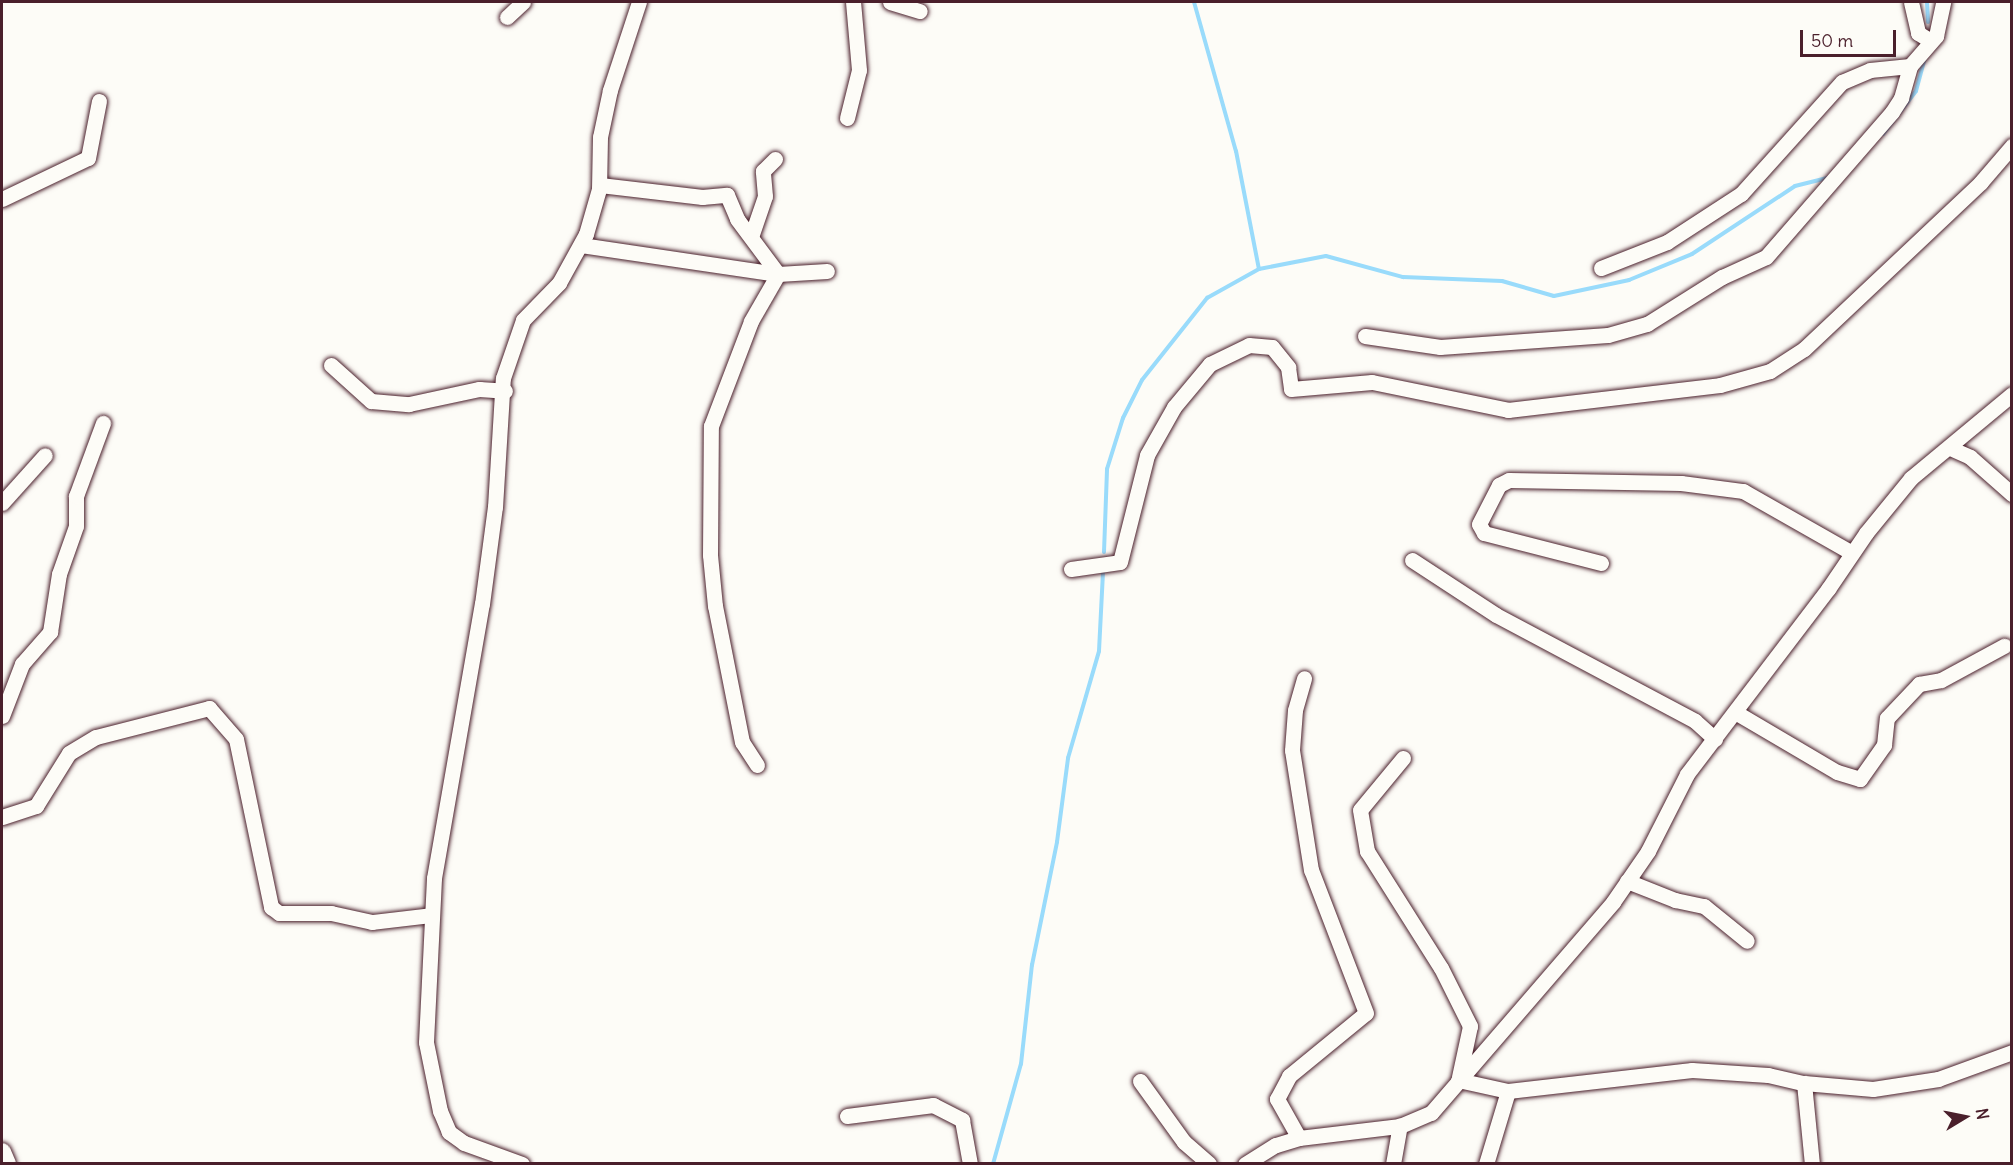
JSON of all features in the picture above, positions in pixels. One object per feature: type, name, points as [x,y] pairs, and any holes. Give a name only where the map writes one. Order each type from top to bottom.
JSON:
[{"type":"street","points":[[507,17],[523,2]]},
{"type":"street","points":[[522,1164],[464,1143],[449,1132],[440,1111],[426,1042],[432,915],[441,821],[482,604],[495,507],[503,391],[523,320],[559,283],[580,245],[600,185],[600,137],[609,90],[639,2]]},
{"type":"street","points":[[847,118],[859,70],[853,2]]},
{"type":"street","points":[[890,2],[920,11]]},
{"type":"street","points":[[1911,2],[1918,33],[1931,40]]},
{"type":"street","points":[[1365,336],[1440,347],[1608,335],[1647,324],[1722,277],[1766,256],[1892,112],[1901,98],[1910,66],[1936,36],[1943,2]]},
{"type":"street","points":[[1601,268],[1667,243],[1741,194],[1842,82],[1870,70],[1910,66]]},
{"type":"street","points":[[2,200],[88,158],[99,100]]},
{"type":"street","points":[[1071,569],[1120,562],[1147,455],[1174,407],[1210,364],[1250,345],[1272,347],[1288,367],[1291,389],[1372,382],[1508,410],[1720,385],[1770,371],[1804,349],[1980,182],[2012,146]]},
{"type":"street","points":[[751,237],[765,196],[763,171],[775,159]]},
{"type":"street","points":[[600,185],[702,197],[727,195],[737,219],[778,274]]},
{"type":"street","points":[[580,245],[778,274],[827,271]]},
{"type":"street","points":[[757,765],[742,742],[715,606],[710,555],[711,426],[751,321],[778,274]]},
{"type":"street","points":[[331,365],[371,401],[409,404],[479,389],[503,391]]},
{"type":"street","points":[[1245,1164],[1276,1145],[1299,1138],[1400,1126],[1431,1113],[1566,960],[1628,881],[1648,851],[1687,774],[1911,478],[1950,448],[2012,394]]},
{"type":"street","points":[[2,716],[22,664],[50,632],[59,574],[76,526],[76,496],[103,423]]},
{"type":"street","points":[[1950,448],[1970,457],[2012,494]]},
{"type":"street","points":[[2,503],[45,455]]},
{"type":"street","points":[[1601,563],[1484,533],[1479,524],[1499,485],[1509,480],[1670,483],[1743,491],[1852,553]]},
{"type":"street","points":[[1412,560],[1496,615],[1695,721],[1715,739]]},
{"type":"street","points":[[1735,712],[1837,772],[1860,779],[1884,745],[1887,718],[1919,684],[1941,680],[1976,658],[2004,646]]},
{"type":"street","points":[[1299,1138],[1277,1099],[1289,1076],[1366,1013],[1311,870],[1292,750],[1295,710],[1304,678]]},
{"type":"street","points":[[2,817],[36,806],[69,753],[96,737],[209,708],[236,739],[272,906],[279,913],[332,913],[372,922],[432,915]]},
{"type":"street","points":[[1403,758],[1360,810],[1367,851],[1436,959],[1470,1026],[1458,1080]]},
{"type":"street","points":[[1628,881],[1657,895],[1704,906],[1747,941]]},
{"type":"street","points":[[1458,1080],[1508,1091],[1692,1070],[1768,1075],[1804,1083],[1873,1089],[1938,1079],[2012,1052]]},
{"type":"street","points":[[1140,1081],[1184,1142],[1209,1164]]},
{"type":"street","points":[[1804,1083],[1812,1164]]},
{"type":"street","points":[[1486,1164],[1508,1091]]},
{"type":"street","points":[[847,1116],[933,1105],[962,1120],[970,1164]]},
{"type":"street","points":[[1393,1164],[1400,1126]]},
{"type":"street","points":[[2,1152],[7,1164]]},
{"type":"waterway","points":[[1194,2],[1236,151],[1259,269]]},
{"type":"waterway","points":[[1927,2],[1928,22]]},
{"type":"waterway","points":[[1883,134],[1916,91],[1925,58]]},
{"type":"waterway","points":[[1104,552],[1107,469],[1123,418],[1142,380],[1207,298],[1259,269],[1326,256],[1403,277],[1502,281],[1554,296],[1629,280],[1692,254],[1795,186],[1828,178]]},
{"type":"waterway","points":[[993,1164],[1021,1064],[1032,965],[1057,842],[1068,758],[1099,651],[1103,573]]}]
